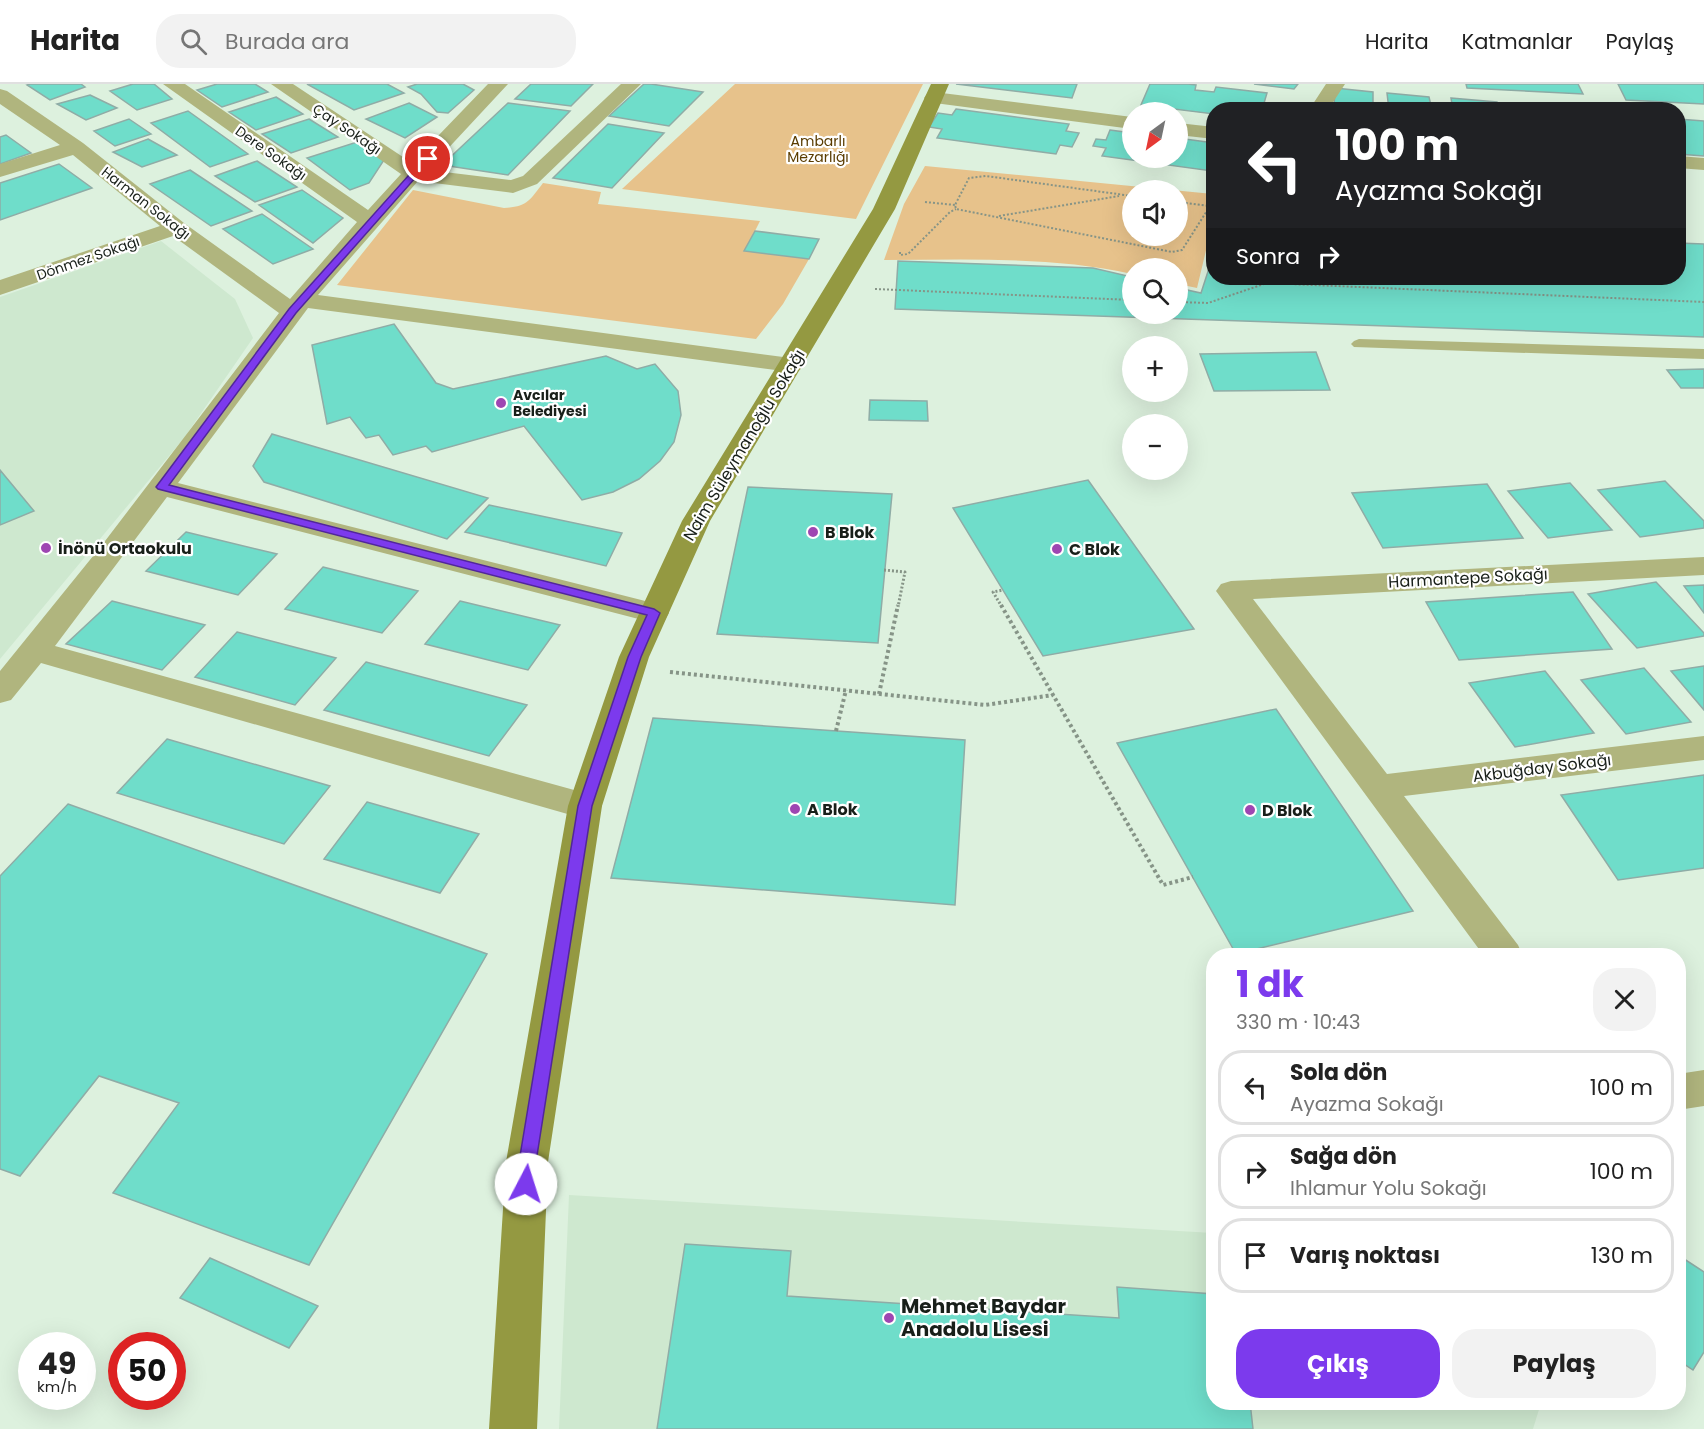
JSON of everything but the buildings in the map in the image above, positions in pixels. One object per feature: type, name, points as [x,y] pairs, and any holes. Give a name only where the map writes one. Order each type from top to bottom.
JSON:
[{"type":"main road","name":"Naim Süleymanoğlu Sokağı","points":[[513,1429],[527,1162],[585,806],[634,657],[696,521],[884,209],[937,91]]},
{"type":"street","name":"Dere Sokağı","points":[[172,84],[370,221]]},
{"type":"street","name":"Çay Sokağı","points":[[280,84],[414,174]]},
{"type":"street","points":[[0,692],[36,651],[297,306],[370,221],[498,84]]},
{"type":"street","points":[[414,174],[513,187],[530,180],[632,84]]},
{"type":"street","points":[[1324,102],[1336,84]]},
{"type":"street","points":[[937,91],[1122,121]]},
{"type":"street","name":"Harman Sokağı","points":[[1,96],[76,147],[176,228],[297,306]]},
{"type":"street","points":[[1188,130],[1206,132]]},
{"type":"street","points":[[0,171],[76,147]]},
{"type":"street","points":[[1686,163],[1704,164]]},
{"type":"street","name":"Dönmez Sokağı","points":[[0,288],[176,228]]},
{"type":"street","points":[[297,306],[791,364]]},
{"type":"street","points":[[162,487],[654,613]]},
{"type":"street","name":"Harmantepe Sokağı","points":[[1379,788],[1231,591],[1704,566]]},
{"type":"street","points":[[36,651],[585,806]]},
{"type":"street","name":"Akbuğday Sokağı","points":[[1379,788],[1704,748]]},
{"type":"street","points":[[1379,788],[1499,948]]},
{"type":"street","points":[[1686,1091],[1704,1088]]},
{"type":"lane","points":[[1359,344],[1704,354]]},
{"type":"path","points":[[902,245],[900,255],[908,254],[956,207],[969,178],[986,176],[1122,195]]},
{"type":"path","points":[[995,217],[1122,195]]},
{"type":"path","points":[[916,201],[956,207],[1122,242]]},
{"type":"path","points":[[1188,203],[1206,206]]},
{"type":"path","points":[[1188,241],[1206,212]]},
{"type":"path","points":[[1142,246],[1172,252],[1182,250],[1185,246]]},
{"type":"path","points":[[1188,302],[1208,303],[1261,285]]},
{"type":"path","points":[[1313,285],[1704,302]]},
{"type":"path","points":[[837,287],[1122,300]]},
{"type":"path","points":[[879,694],[905,572],[884,570]]},
{"type":"path","points":[[1003,590],[993,592],[1163,885],[1193,877]]},
{"type":"path","points":[[672,673],[985,705],[1053,695]]},
{"type":"path","points":[[836,731],[846,690]]},
{"type":"shaded area","name":"İnönü Ortaokulu","points":[[161,241],[235,299],[253,338],[184,438],[0,659],[0,297]]},
{"type":"shaded area","name":"Mehmet Baydar Anadolu Lisesi","points":[[569,1195],[1206,1233],[1206,1410],[1539,1410],[1533,1429],[559,1429]]},
{"type":"green space","name":"Ambarlı Mezarlığı","points":[[735,84],[923,84],[856,219],[622,189]]},
{"type":"green space","points":[[925,166],[1122,185],[1122,246],[1188,246],[1188,192],[1206,193],[1206,250],[1197,288],[1188,286],[1188,258],[1122,258],[1122,272],[1071,264],[977,260],[884,260],[904,204]]},
{"type":"green space","points":[[543,183],[601,192],[598,204],[760,221],[745,251],[809,259],[783,304],[756,339],[337,285],[413,190],[504,208],[527,202]]},
{"type":"place","name":"Avcılar Belediyesi","points":[[501,403]]},
{"type":"place","name":"B Blok","points":[[813,532]]},
{"type":"place","name":"İnönü Ortaokulu","points":[[46,548]]},
{"type":"place","name":"C Blok","points":[[1057,549]]},
{"type":"place","name":"A Blok","points":[[795,809]]},
{"type":"place","name":"D Blok","points":[[1250,810]]},
{"type":"place","name":"Mehmet Baydar Anadolu Lisesi","points":[[889,1318]]},
{"type":"route","points":[[428,159],[370,221],[292,311],[162,487],[654,613],[634,657],[585,806],[527,1162],[526,1184]]}]
